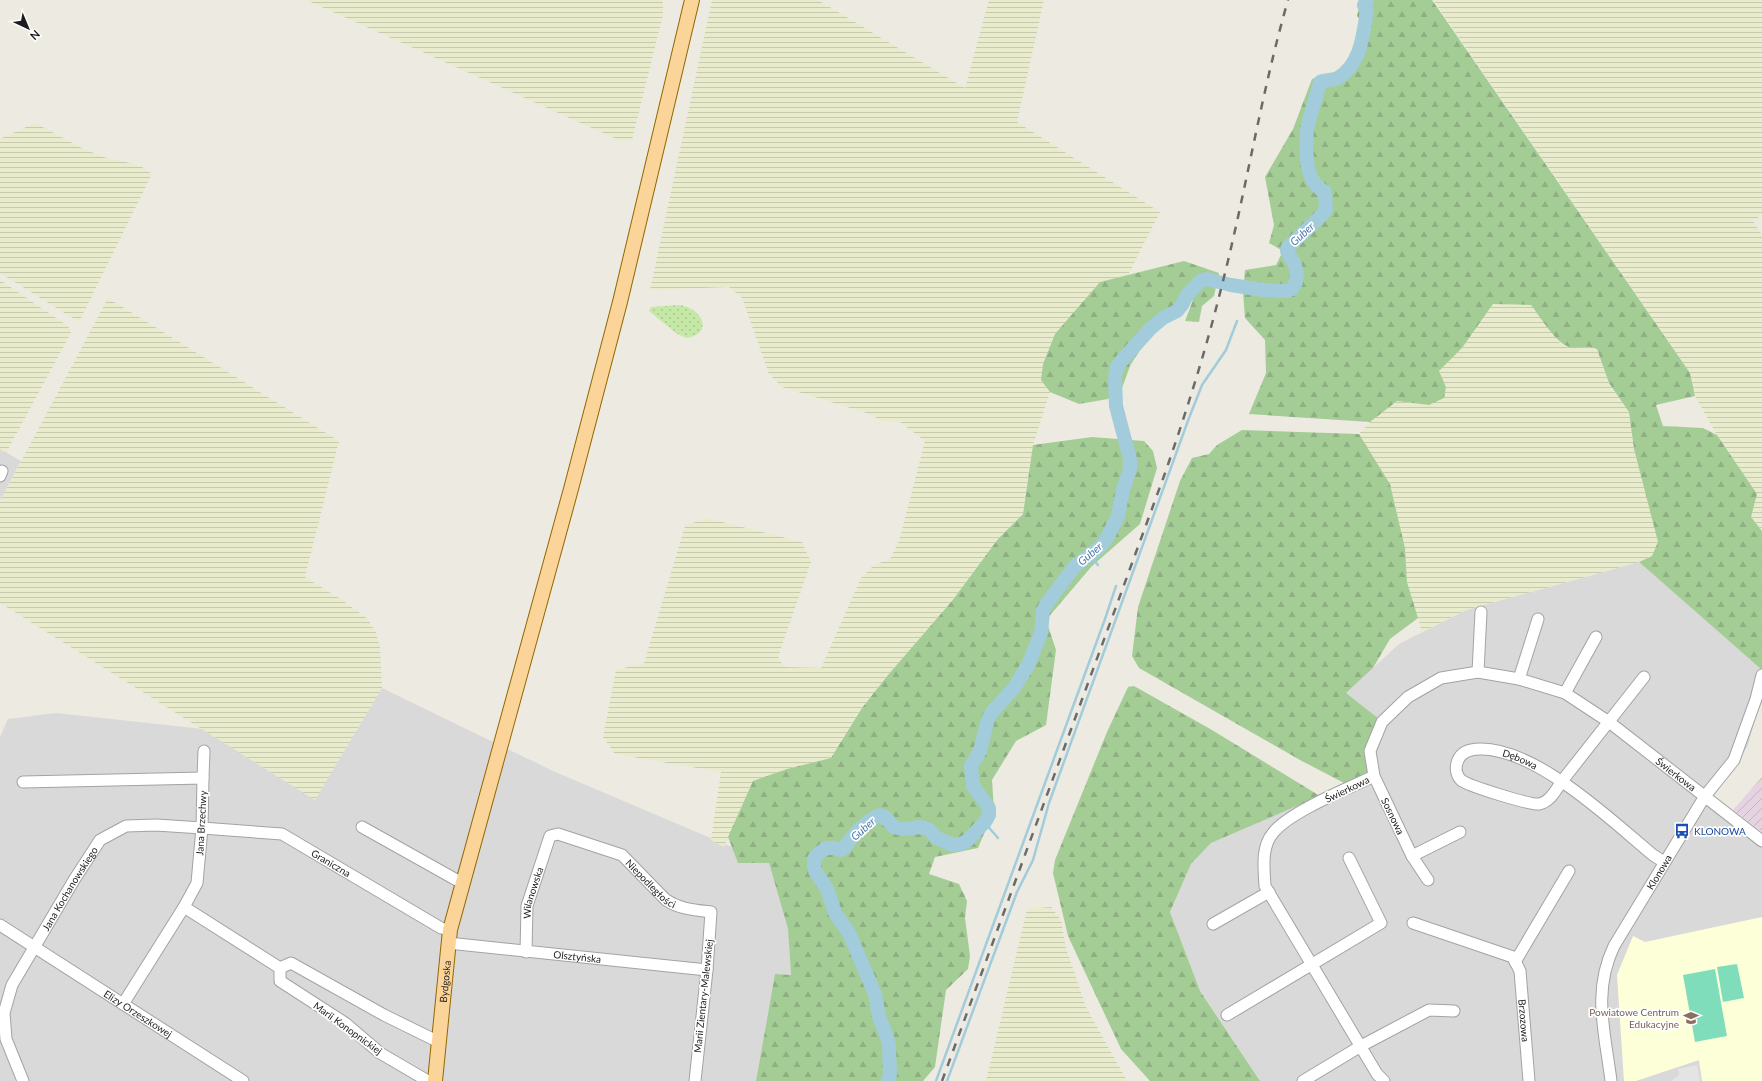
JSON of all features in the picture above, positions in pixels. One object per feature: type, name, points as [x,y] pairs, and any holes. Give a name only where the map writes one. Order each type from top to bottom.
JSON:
[{"type":"main road","name":"Bydgoska","points":[[435,1081],[449,936],[462,883],[571,489],[620,302],[692,0]]},
{"type":"street","points":[[1478,672],[1481,612]]},
{"type":"street","points":[[1519,680],[1538,619]]},
{"type":"street","points":[[1565,693],[1596,637]]},
{"type":"street","name":"Świerkowa","points":[[1384,1081],[1378,1074],[1265,886],[1263,857],[1273,833],[1294,816],[1374,776],[1370,751],[1382,722],[1408,697],[1441,678],[1478,672],[1519,680],[1565,693],[1609,722],[1762,841]]},
{"type":"street","name":"Klonowa","points":[[1611,1081],[1601,1002],[1604,971],[1614,946],[1664,862],[1705,796],[1734,760],[1756,699],[1762,675]]},
{"type":"street","points":[[1562,781],[1644,678]]},
{"type":"street","name":"Dębowa","points":[[1562,781],[1549,799],[1538,804],[1527,802],[1467,784],[1461,780],[1457,774],[1458,760],[1463,753],[1471,749],[1499,750],[1516,756],[1562,781],[1653,855],[1664,862]]},
{"type":"street","points":[[203,778],[204,751]]},
{"type":"street","name":"Sosnowa","points":[[1374,776],[1412,856],[1428,880]]},
{"type":"street","name":"Jana Brzechwy","points":[[23,782],[203,778],[202,828],[197,883],[184,907],[123,1004]]},
{"type":"street","name":"Jana Kochanowskiego","points":[[23,1081],[6,1039],[4,1013],[12,985],[74,880],[100,840],[126,826],[156,825],[202,828]]},
{"type":"street","points":[[362,827],[462,883]]},
{"type":"street","name":"Graniczna","points":[[202,828],[282,834],[441,928],[449,936]]},
{"type":"street","points":[[1412,856],[1460,832]]},
{"type":"street","name":"Niepodległości","points":[[550,836],[558,834],[622,855],[666,900],[674,905],[687,909],[711,912]]},
{"type":"street","name":"Wilanowska","points":[[526,952],[527,906],[550,836]]},
{"type":"street","points":[[1227,1015],[1380,923],[1349,858]]},
{"type":"street","points":[[1515,962],[1569,871]]},
{"type":"street","points":[[1213,924],[1269,892]]},
{"type":"street","points":[[184,907],[280,968],[290,963],[384,1015],[439,1042]]},
{"type":"street","name":"Marii Zientary-Malewskiej","points":[[695,1081],[707,970],[711,912]]},
{"type":"street","points":[[1413,923],[1513,957],[1515,962]]},
{"type":"street","points":[[0,925],[34,946]]},
{"type":"street","name":"Olsztyńska","points":[[449,936],[526,952],[707,970]]},
{"type":"street","name":"Elizy Orzeszkowej","points":[[34,946],[243,1081]]},
{"type":"street","name":"Brzozowa","points":[[1515,962],[1520,971],[1529,1081]]},
{"type":"street","name":"Marii Konopnickiej","points":[[280,968],[280,980],[344,1023],[380,1053],[428,1081]]},
{"type":"street","points":[[1303,1081],[1361,1046],[1429,1010],[1454,1011]]},
{"type":"shaded area","points":[[306,0],[661,0],[663,3],[663,15],[632,140],[621,141]]},
{"type":"shaded area","points":[[712,0],[818,0],[965,88],[989,0],[1044,0],[1017,122],[1160,212],[1128,275],[1100,282],[1041,380],[1050,392],[1033,445],[1023,514],[998,539],[952,601],[888,675],[862,708],[831,758],[787,769],[753,781],[724,847],[711,840],[721,772],[615,754],[603,737],[616,670],[644,663],[685,526],[706,518],[802,542],[811,562],[778,657],[784,667],[821,668],[861,578],[874,565],[890,559],[899,541],[925,441],[900,422],[882,421],[870,414],[782,387],[769,374],[742,298],[729,287],[650,290]]},
{"type":"shaded area","points":[[1433,0],[1762,0],[1762,215],[1753,221],[1762,235],[1762,531],[1751,517],[1757,494],[1717,435],[1695,396],[1690,373]]},
{"type":"shaded area","points":[[35,123],[82,148],[103,157],[139,165],[152,174],[79,322],[0,273],[0,139]]},
{"type":"shaded area","points":[[0,280],[68,326],[71,333],[6,453],[0,449]]},
{"type":"shaded area","points":[[108,298],[339,441],[305,577],[342,600],[368,619],[376,633],[380,647],[382,688],[315,800],[0,603],[0,501]]},
{"type":"shaded area","points":[[1493,304],[1531,304],[1560,343],[1569,347],[1589,346],[1597,349],[1609,383],[1629,412],[1634,449],[1659,543],[1652,556],[1639,562],[1466,610],[1422,632],[1407,582],[1405,548],[1390,484],[1359,434],[1370,422],[1397,401],[1429,405],[1446,387],[1439,371],[1462,348]]},
{"type":"shaded area","points":[[0,449],[21,461],[0,501]]},
{"type":"shaded area","points":[[1639,562],[1762,670],[1762,691],[1748,746],[1708,805],[1762,847],[1762,1081],[1260,1081],[1200,991],[1170,912],[1191,864],[1211,843],[1346,784],[1346,693],[1399,644],[1466,610]]},
{"type":"shaded area","points":[[382,688],[553,771],[769,863],[788,929],[791,976],[775,974],[756,1081],[0,1081],[0,737],[8,719],[56,713],[203,729],[315,799]]},
{"type":"shaded area","points":[[1762,777],[1762,832],[1733,810]]},
{"type":"shaded area","points":[[1051,907],[1061,920],[1066,948],[1086,1007],[1127,1081],[986,1081],[1027,909]]},
{"type":"shaded area","name":"Powiatowe Centrum Edukacyjne","points":[[1762,917],[1762,1081],[1702,1081],[1699,1060],[1636,1081],[1624,1081],[1617,975],[1633,936],[1645,942]]},
{"type":"shaded area","points":[[1697,1065],[1700,1081],[1671,1081],[1679,1075],[1678,1069]]},
{"type":"green space","points":[[1361,0],[1432,0],[1690,373],[1695,396],[1656,405],[1663,426],[1703,428],[1717,435],[1757,494],[1751,517],[1762,531],[1762,670],[1639,562],[1652,556],[1658,542],[1634,449],[1629,412],[1609,383],[1597,349],[1589,347],[1570,347],[1565,345],[1554,335],[1531,305],[1493,304],[1462,348],[1439,371],[1446,387],[1444,398],[1429,405],[1397,401],[1370,422],[1249,414],[1266,373],[1265,340],[1245,318],[1243,292],[1245,270],[1276,265],[1283,251],[1269,243],[1274,225],[1265,177],[1293,129],[1312,79],[1341,70],[1352,58],[1361,21],[1357,16]]},
{"type":"green space","points":[[1184,261],[1219,273],[1214,296],[1202,306],[1199,322],[1185,321],[1193,300],[1154,327],[1130,366],[1121,391],[1108,399],[1079,404],[1050,392],[1041,380],[1043,364],[1055,334],[1100,282]]},
{"type":"green space","points":[[679,305],[694,311],[702,321],[700,332],[695,336],[686,338],[676,333],[649,311],[651,307]]},
{"type":"green space","points":[[1242,430],[1359,434],[1390,484],[1405,548],[1407,582],[1418,618],[1390,639],[1373,668],[1346,693],[1379,719],[1370,774],[1346,784],[1300,760],[1139,668],[1132,656],[1138,607],[1180,481],[1192,458],[1209,454],[1217,445]]},
{"type":"green space","points":[[1092,437],[1144,441],[1153,451],[1157,468],[1140,524],[1092,566],[1046,620],[1056,650],[1046,725],[1016,741],[992,780],[994,810],[978,848],[935,857],[929,874],[959,884],[967,901],[965,918],[970,956],[968,969],[946,990],[935,1067],[923,1081],[756,1081],[775,974],[791,975],[788,929],[769,863],[738,863],[728,837],[753,781],[787,769],[831,758],[862,708],[888,675],[952,601],[998,539],[1023,514],[1033,445]]},
{"type":"green space","points":[[1134,686],[1212,730],[1320,796],[1211,843],[1191,864],[1170,912],[1200,991],[1260,1081],[1150,1081],[1121,1049],[1068,936],[1053,873],[1055,860],[1107,732],[1128,687]]},
{"type":"green space","points":[[1737,964],[1744,998],[1723,1002],[1717,967]]},
{"type":"green space","points":[[1715,969],[1727,1036],[1695,1042],[1683,975]]},
{"type":"pier","points":[[1219,276],[1229,279],[1226,291],[1216,289]]},
{"type":"waterway","name":"Guber","points":[[888,1081],[890,1074],[889,1046],[879,1017],[875,994],[849,933],[835,913],[827,889],[815,871],[814,859],[826,848],[843,849],[862,827],[880,815],[885,817],[894,827],[903,829],[921,827],[928,829],[937,838],[953,845],[961,844],[967,841],[985,822],[989,815],[989,808],[973,786],[971,766],[980,751],[988,719],[993,711],[1014,688],[1028,665],[1041,633],[1043,611],[1047,603],[1075,566],[1100,547],[1107,538],[1118,516],[1123,490],[1130,469],[1130,459],[1116,406],[1115,377],[1117,367],[1150,329],[1163,318],[1177,311],[1187,295],[1200,281],[1206,279],[1263,290],[1287,291],[1292,289],[1296,282],[1297,273],[1294,263],[1287,251],[1288,247],[1322,215],[1326,209],[1325,192],[1313,181],[1308,166],[1306,142],[1310,116],[1320,82],[1338,78],[1346,72],[1356,57],[1360,48],[1364,30],[1367,11],[1364,5],[1367,0]]},
{"type":"waterway","points":[[947,1081],[1017,892],[1033,860],[1049,803],[1189,418],[1202,385],[1226,350],[1237,321]]},
{"type":"waterway","points":[[1089,554],[1098,565]]},
{"type":"waterway","points":[[936,1081],[1116,586]]},
{"type":"waterway","points":[[985,823],[998,838]]},
{"type":"railway","points":[[942,1081],[1164,476],[1188,405],[1231,250],[1278,35],[1288,0]]},
{"type":"place","name":"KLONOWA","points":[[1682,831]]},
{"type":"place","name":"Powiatowe Centrum Edukacyjne","points":[[1691,1018]]}]
